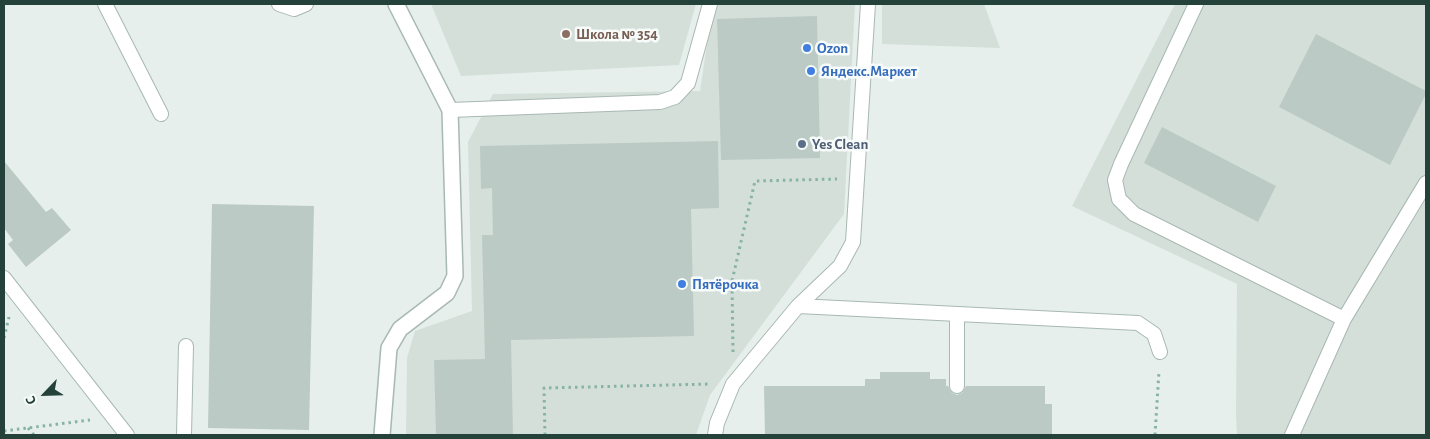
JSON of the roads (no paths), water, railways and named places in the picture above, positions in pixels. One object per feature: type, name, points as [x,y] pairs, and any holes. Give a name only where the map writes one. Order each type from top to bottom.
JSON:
[{"type":"street","points":[[382,435],[389,348],[400,329],[447,293],[455,276],[450,110],[396,4]]},
{"type":"lane","points":[[105,4],[161,114]]},
{"type":"lane","points":[[280,4],[294,9],[306,4]]},
{"type":"lane","points":[[450,110],[660,102],[676,98],[688,83],[710,4]]},
{"type":"lane","points":[[715,435],[716,422],[733,384],[798,306],[840,266],[853,242],[868,4]]},
{"type":"lane","points":[[1196,4],[1122,164],[1116,180],[1119,199],[1134,214],[1344,319]]},
{"type":"lane","points":[[1292,435],[1344,319],[1426,183]]},
{"type":"lane","points":[[4,278],[127,435]]},
{"type":"lane","points":[[798,306],[1138,323],[1154,334],[1160,352]]},
{"type":"lane","points":[[957,314],[957,386]]},
{"type":"lane","points":[[184,435],[186,346]]},
{"type":"place","name":"Школа № 354","points":[[566,34]]},
{"type":"place","name":"Ozon","points":[[807,48]]},
{"type":"place","name":"Яндекс.Маркет","points":[[811,71]]},
{"type":"place","name":"Yes Clean","points":[[802,144]]},
{"type":"place","name":"Пятёрочка","points":[[682,284]]}]
